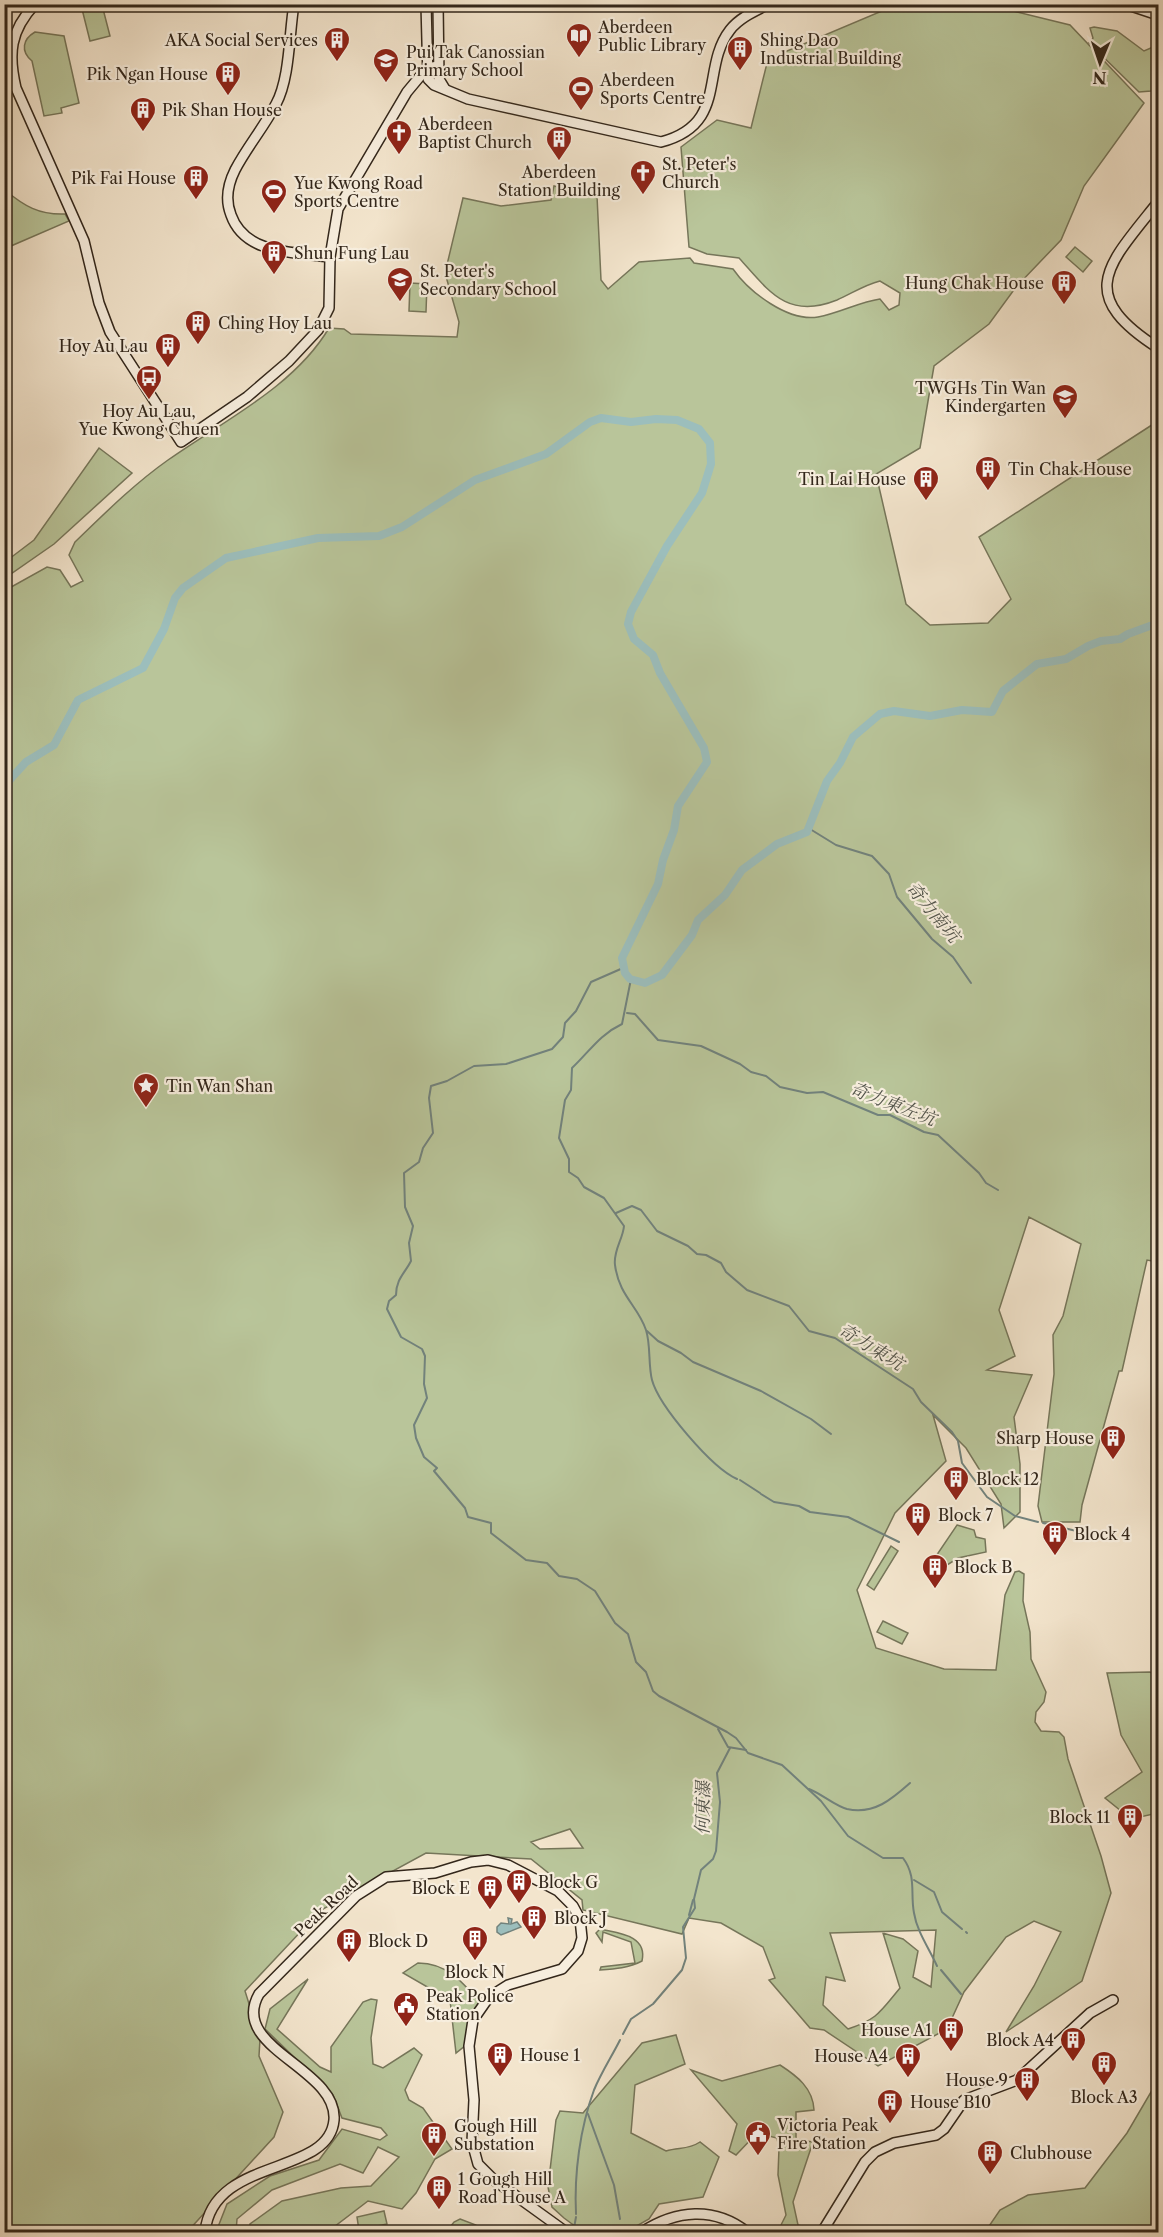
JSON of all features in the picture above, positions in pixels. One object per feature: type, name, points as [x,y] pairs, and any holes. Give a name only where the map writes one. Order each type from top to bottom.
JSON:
[{"type":"main road","points":[[36,4],[20,24],[13,42],[10,63],[16,88],[84,241],[99,303],[110,332],[181,442],[255,390],[289,361],[318,330],[329,308],[330,257],[338,209],[404,97],[428,68],[438,66]]},
{"type":"main road","points":[[294,4],[282,87],[277,103],[234,172],[228,192],[228,207],[236,226],[255,243],[330,257]]},
{"type":"main road","points":[[426,4],[428,79],[434,85],[477,102],[661,142],[672,139],[696,123],[704,111],[727,35],[742,19],[769,4]]},
{"type":"main road","points":[[438,4],[439,80],[447,91]]},
{"type":"main road","points":[[1125,4],[1158,15]]},
{"type":"main road","points":[[414,85],[434,85]]},
{"type":"main road","points":[[1158,202],[1116,255],[1110,266],[1107,283],[1108,296],[1117,315],[1131,330],[1158,348]]},
{"type":"main road","name":"Peak Road","points":[[205,2232],[214,2205],[232,2186],[313,2150],[326,2139],[333,2125],[333,2107],[324,2091],[268,2041],[257,2028],[254,2006],[262,1989],[350,1901],[369,1886],[386,1877],[435,1873],[483,1860],[508,1865],[547,1883],[568,1900],[580,1919],[582,1938],[570,1962],[556,1972],[508,1985],[494,1993],[475,2016],[469,2040],[474,2106],[472,2142],[478,2164],[494,2180],[566,2232]]},
{"type":"main road","points":[[822,2232],[871,2155],[894,2143],[936,2135],[944,2129],[964,2100],[1017,2080],[1090,2013],[1113,2000]]},
{"type":"main road","points":[[642,2232],[667,2218],[697,2213],[724,2219],[747,2232]]},
{"type":"green space","points":[[102,5],[110,36],[90,41],[82,9]]},
{"type":"green space","points":[[896,5],[989,5],[1070,25],[1144,103],[1084,186],[1061,240],[1016,287],[989,324],[934,366],[920,448],[876,474],[906,604],[930,625],[988,623],[1011,599],[979,537],[1158,421],[1158,1262],[1147,1260],[1122,1371],[1119,1371],[1082,1505],[1080,1522],[1042,1522],[1038,1506],[1054,1374],[1053,1335],[1063,1316],[1081,1244],[1029,1217],[999,1310],[1015,1356],[987,1370],[1032,1375],[1014,1417],[1020,1464],[1020,1512],[1004,1528],[1001,1504],[966,1448],[933,1415],[946,1461],[895,1513],[857,1590],[876,1648],[944,1669],[996,1670],[1005,1595],[1015,1572],[1019,1571],[1024,1574],[1023,1601],[1030,1632],[1031,1659],[1046,1692],[1044,1702],[1036,1712],[1035,1722],[1041,1731],[1059,1732],[1064,1737],[1068,1759],[1111,1893],[1082,1981],[1006,2032],[1034,1986],[1061,1932],[1034,1921],[1006,1937],[964,1992],[947,2029],[878,2066],[824,2030],[810,2028],[769,1980],[775,1978],[763,1947],[721,1923],[689,1918],[682,1934],[583,1910],[582,1900],[531,1859],[426,1853],[321,1910],[245,1991],[260,2039],[259,2056],[283,2112],[274,2137],[187,2232],[5,2232],[4,591],[47,567],[60,570],[71,587],[83,581],[69,555],[75,542],[155,469],[256,402],[277,385],[297,368],[329,328],[344,329],[351,334],[457,337],[459,322],[445,273],[463,198],[501,206],[551,200],[554,186],[597,196],[601,280],[608,289],[639,262],[690,258],[694,263],[733,269],[759,296],[794,315],[818,317],[880,299],[889,310],[899,305],[900,293],[880,281],[820,305],[805,307],[792,304],[780,299],[770,291],[739,258],[707,254],[689,247],[681,147],[717,120],[751,128],[768,59]],"holes":[[[570,1829],[583,1848],[540,1849],[531,1842]],[[936,1930],[931,1987],[913,1977],[918,1951],[903,1939],[883,1933],[900,1988],[888,2003],[872,2018],[848,2029],[823,2005],[826,1977],[845,1981],[830,1933]]]},
{"type":"green space","points":[[1090,28],[1117,31],[1144,51],[1158,45],[1158,83],[1151,91],[1139,92],[1089,43],[1093,38]]},
{"type":"green space","points":[[35,32],[64,36],[79,103],[61,108],[62,113],[44,116],[32,61],[24,45]]},
{"type":"green space","points":[[5,190],[32,208],[47,213],[65,214],[69,221],[11,246],[5,251]]},
{"type":"green space","points":[[1075,247],[1092,261],[1083,272],[1066,257]]},
{"type":"green space","points":[[410,283],[427,284],[426,312],[409,311]]},
{"type":"green space","points":[[99,448],[132,473],[54,544],[5,578],[5,562],[34,540]]},
{"type":"green space","points":[[957,1525],[974,1530],[976,1537],[985,1539],[986,1552],[958,1558],[944,1567],[930,1565]]},
{"type":"green space","points":[[891,1546],[898,1551],[874,1590],[867,1585]]},
{"type":"green space","points":[[883,1621],[908,1633],[902,1644],[877,1632]]},
{"type":"green space","points":[[1150,1672],[1158,1678],[1158,1813],[1131,1819],[1105,1798],[1142,1772],[1121,1735],[1107,1673]]},
{"type":"green space","points":[[600,1929],[629,1936],[635,1940],[643,1952],[642,1961],[627,1967],[600,1970],[601,1967],[635,1963],[631,1942],[603,1932],[602,1942],[596,1933]]},
{"type":"green space","points":[[418,1963],[438,1966],[454,1975],[480,2003],[468,2023],[466,2045],[456,2053],[450,2000],[403,1973]]},
{"type":"green space","points":[[308,1979],[277,2029],[320,2067],[331,2072],[331,2047],[363,2002],[371,1999],[377,2000],[371,2038],[373,2064],[383,2068],[414,2048],[422,2055],[405,2090],[409,2100],[423,2108],[452,2149],[435,2159],[416,2193],[402,2209],[368,2201],[334,2227],[342,2232],[249,2232],[250,2224],[282,2201],[341,2188],[371,2186],[399,2157],[378,2147],[363,2173],[340,2164],[272,2190],[237,2219],[236,2232],[216,2232],[227,2204],[270,2176],[319,2160],[342,2129],[380,2140],[387,2135],[381,2128],[342,2118],[333,2095],[265,2029],[270,2009]]},
{"type":"green space","points":[[676,2035],[685,2064],[635,2085],[631,2133],[666,2151],[696,2145],[700,2142],[719,2157],[703,2197],[659,2204],[649,2219],[626,2232],[583,2232],[552,2207],[548,2187],[556,2120],[560,2111],[583,2113],[642,2043]]},
{"type":"green space","points":[[780,2065],[803,2083],[813,2102],[814,2110],[796,2112],[796,2139],[813,2142],[793,2202],[798,2225],[819,2231],[817,2232],[783,2232],[779,2229],[786,2215],[778,2175],[777,2138],[757,2133],[736,2155],[729,2151],[737,2124],[691,2070],[722,2081]]},
{"type":"green space","points":[[1158,2080],[1158,2232],[985,2232],[1000,2210],[1028,2195],[1085,2188],[1127,2133]]},
{"type":"green space","points":[[384,2211],[387,2224],[359,2230],[357,2217]]},
{"type":"green space","points":[[460,2219],[476,2225],[480,2232],[463,2226],[453,2232],[446,2232],[454,2222]]},
{"type":"water","points":[[508,1918],[512,1919],[511,1924],[517,1922],[521,1927],[501,1935],[497,1932],[497,1927],[501,1923],[509,1924]]},
{"type":"waterway","points":[[4,786],[26,762],[54,745],[78,700],[143,668],[164,629],[175,598],[183,588],[226,558],[318,538],[379,536],[402,527],[475,480],[546,454],[590,422],[601,418],[631,422],[656,419],[677,420],[699,429],[710,443],[711,464],[702,493],[667,546],[631,612],[628,624],[634,639],[653,655],[660,673],[704,748],[707,762],[678,806],[674,830],[663,860],[658,884],[622,958],[625,973],[630,979],[645,983],[662,975],[692,935],[698,920],[725,895],[742,870],[777,844],[807,832],[827,781],[840,763],[853,737],[880,714],[894,711],[930,716],[962,710],[992,712],[1003,691],[1037,664],[1066,659],[1088,646],[1101,641],[1120,639],[1158,623]]},
{"type":"waterway","name":"奇力南坑","points":[[810,829],[836,845],[872,856],[889,874],[897,897],[932,939],[953,957],[971,983]]},
{"type":"waterway","points":[[623,968],[591,982],[576,1011],[565,1023],[563,1037],[552,1049],[506,1064],[474,1066],[447,1081],[431,1086],[429,1098],[433,1133],[423,1148],[419,1162],[404,1173],[405,1207],[413,1226],[409,1243],[411,1261],[399,1280],[396,1295],[389,1301],[387,1309],[401,1337],[422,1349],[425,1356],[424,1384],[427,1398],[414,1425],[416,1438],[424,1457],[437,1468],[434,1471],[465,1508],[468,1517],[491,1523],[491,1533],[526,1560],[547,1563],[559,1576],[577,1579],[595,1591],[615,1623],[628,1634],[636,1662],[646,1672],[653,1691],[727,1732],[736,1738],[748,1753],[782,1765],[821,1801],[848,1836],[883,1858],[903,1858],[912,1878],[913,1906],[920,1933],[937,1966]]},
{"type":"waterway","points":[[631,979],[622,1024],[601,1038],[572,1068],[571,1090],[565,1100],[559,1138],[569,1159],[569,1172],[578,1178],[584,1187],[604,1198],[624,1226],[615,1255],[617,1276],[624,1293],[646,1330],[652,1380],[657,1391],[675,1420],[701,1450],[726,1473],[737,1479]]},
{"type":"waterway","name":"奇力東左坑","points":[[627,1013],[635,1014],[658,1040],[701,1046],[740,1064],[751,1072],[766,1076],[780,1087],[807,1093],[823,1092],[878,1115],[890,1115],[924,1132],[938,1135],[979,1173],[986,1183],[998,1190]]},
{"type":"waterway","name":"奇力東坑","points":[[616,1213],[632,1206],[641,1210],[657,1231],[688,1246],[697,1254],[706,1255],[721,1263],[726,1272],[747,1290],[789,1306],[809,1331],[835,1338],[913,1389],[921,1402],[952,1432],[958,1441],[962,1463],[987,1497],[1015,1516],[1038,1522]]},
{"type":"waterway","points":[[647,1331],[658,1341],[693,1362],[761,1391],[811,1419],[831,1434]]},
{"type":"waterway","points":[[740,1480],[760,1493]]},
{"type":"waterway","points":[[761,1494],[774,1502],[799,1506],[810,1512],[848,1517],[899,1542]]},
{"type":"waterway","points":[[1043,1523],[1089,1534]]},
{"type":"waterway","name":"何東瀑","points":[[718,1729],[728,1747],[746,1750]]},
{"type":"waterway","name":"何東瀑","points":[[623,2034],[631,2019],[653,2004],[682,1970],[686,1958],[683,1927],[695,1908],[694,1899],[701,1870],[713,1859],[716,1851],[720,1802],[717,1773],[730,1748]]},
{"type":"waterway","points":[[809,1789],[847,1809],[866,1810],[882,1804],[910,1783]]},
{"type":"waterway","points":[[914,1880],[934,1892],[942,1912],[962,1929]]},
{"type":"waterway","name":"何東瀑","points":[[689,1915],[693,1900]]},
{"type":"waterway","points":[[941,1970],[961,1994]]},
{"type":"waterway","points":[[576,2214],[577,2167],[585,2120],[594,2090],[620,2040]]},
{"type":"waterway","points":[[588,2114],[614,2185],[620,2219]]},
{"type":"waterway","points":[[574,2228],[576,2217]]},
{"type":"place","name":"Aberdeen Public Library","points":[[579,59]]},
{"type":"place","name":"AKA Social Services","points":[[337,63]]},
{"type":"place","name":"Shing Dao Industrial Building","points":[[740,72]]},
{"type":"place","name":"Pui Tak Canossian Primary School","points":[[386,84]]},
{"type":"place","name":"Pik Ngan House","points":[[228,97]]},
{"type":"place","name":"Aberdeen Sports Centre","points":[[581,112]]},
{"type":"place","name":"Pik Shan House","points":[[143,133]]},
{"type":"place","name":"Aberdeen Baptist Church","points":[[399,156]]},
{"type":"place","name":"Aberdeen Station Building","points":[[559,162]]},
{"type":"place","name":"St. Peter's Church","points":[[643,196]]},
{"type":"place","name":"Pik Fai House","points":[[196,201]]},
{"type":"place","name":"Yue Kwong Road Sports Centre","points":[[274,215]]},
{"type":"place","name":"Shun Fung Lau","points":[[274,276]]},
{"type":"place","name":"St. Peter's Secondary School","points":[[400,303]]},
{"type":"place","name":"Hung Chak House","points":[[1064,306]]},
{"type":"place","name":"Ching Hoy Lau","points":[[198,346]]},
{"type":"place","name":"Hoy Au Lau","points":[[168,369]]},
{"type":"place","name":"Hoy Au Lau, Yue Kwong Chuen","points":[[149,401]]},
{"type":"place","name":"TWGHs Tin Wan Kindergarten","points":[[1065,420]]},
{"type":"place","name":"Tin Chak House","points":[[988,492]]},
{"type":"place","name":"Tin Lai House","points":[[926,502]]},
{"type":"place","name":"Tin Wan Shan","points":[[146,1109]]},
{"type":"place","name":"Sharp House","points":[[1113,1461]]},
{"type":"place","name":"Block 12","points":[[956,1502]]},
{"type":"place","name":"Block 7","points":[[918,1538]]},
{"type":"place","name":"Block 4","points":[[1055,1557]]},
{"type":"place","name":"Block B","points":[[935,1590]]},
{"type":"place","name":"Block 11","points":[[1130,1840]]},
{"type":"place","name":"Block G","points":[[519,1905]]},
{"type":"place","name":"Block E","points":[[490,1911]]},
{"type":"place","name":"Block J","points":[[534,1941]]},
{"type":"place","name":"Block N","points":[[475,1962]]},
{"type":"place","name":"Block D","points":[[349,1964]]},
{"type":"place","name":"Peak Police Station","points":[[406,2028]]},
{"type":"place","name":"House A1","points":[[951,2053]]},
{"type":"place","name":"Block A4","points":[[1073,2063]]},
{"type":"place","name":"House 1","points":[[500,2078]]},
{"type":"place","name":"House A4","points":[[908,2079]]},
{"type":"place","name":"Block A3","points":[[1104,2087]]},
{"type":"place","name":"House 9","points":[[1027,2103]]},
{"type":"place","name":"House B10","points":[[890,2125]]},
{"type":"place","name":"Victoria Peak Fire Station","points":[[758,2157]]},
{"type":"place","name":"Gough Hill Substation","points":[[434,2158]]},
{"type":"place","name":"Clubhouse","points":[[990,2176]]},
{"type":"place","name":"1 Gough Hill Road House A","points":[[439,2211]]}]
